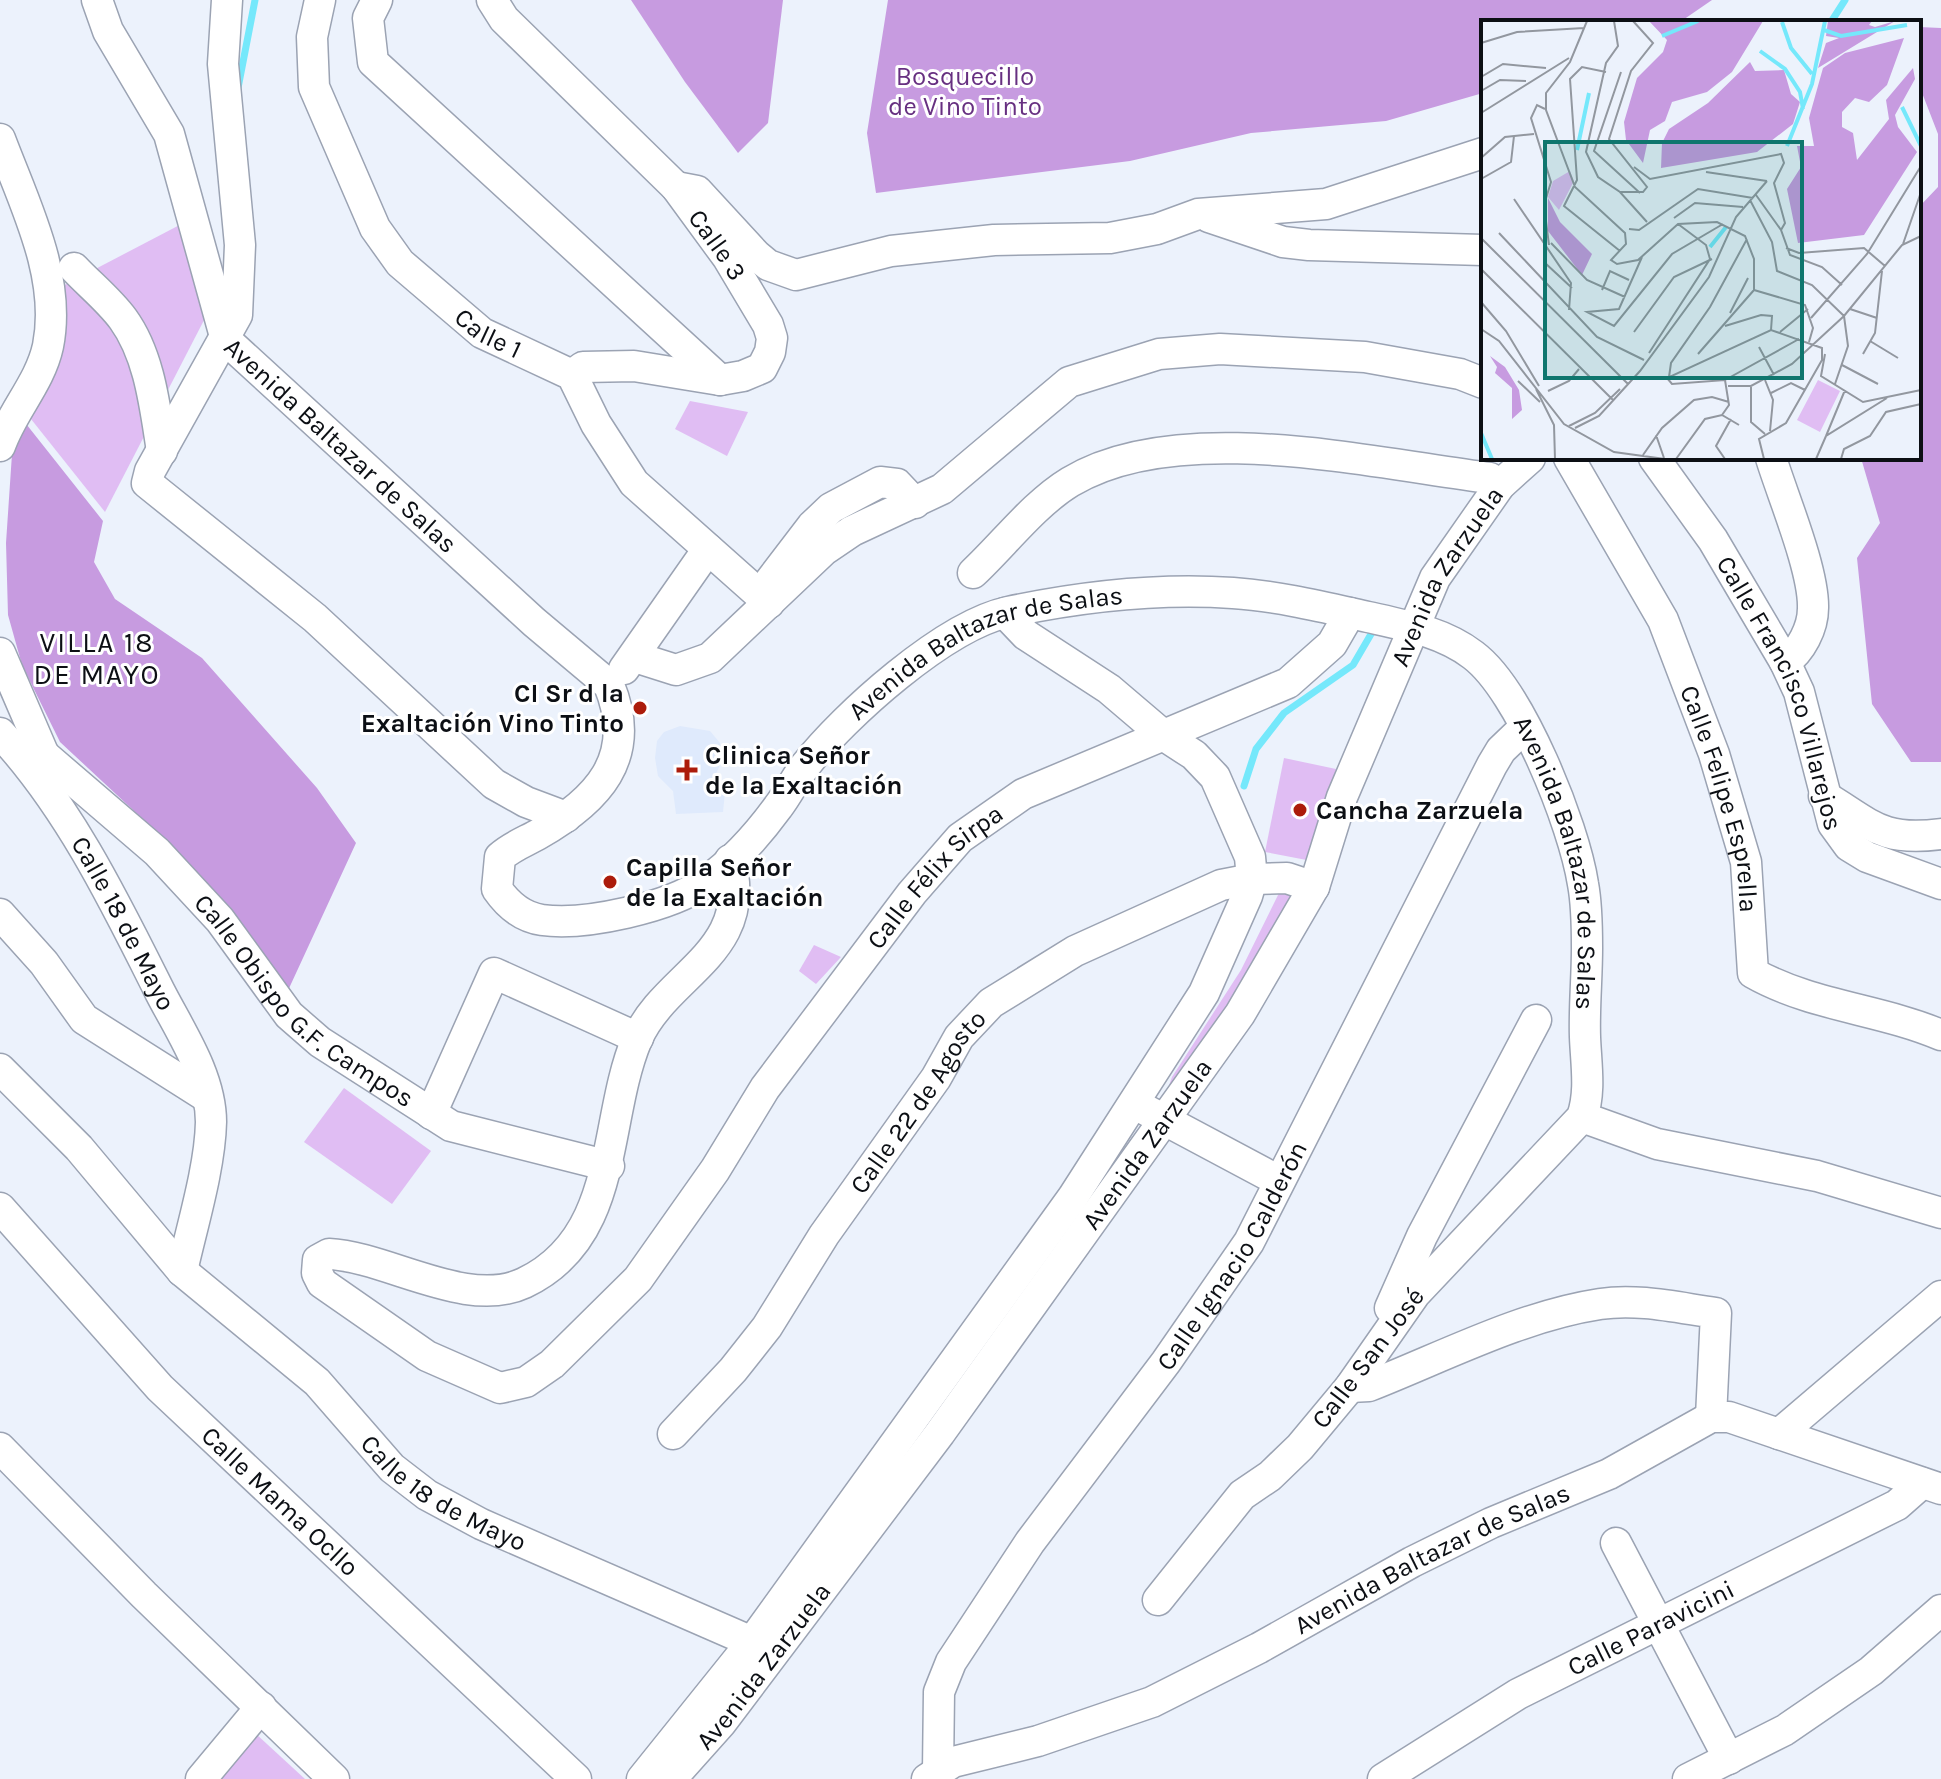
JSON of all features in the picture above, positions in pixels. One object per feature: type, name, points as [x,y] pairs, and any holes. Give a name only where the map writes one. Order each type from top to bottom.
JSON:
[{"type":"street","name":"Avenida Baltazar de Salas","points":[[97,0],[108,31],[169,134],[226,340],[259,366],[534,622],[609,685],[615,699],[618,735],[612,769],[588,801],[500,857],[497,889],[509,906],[542,920],[587,917],[648,907],[703,884],[777,809],[804,767],[884,689],[962,629],[1005,613],[1075,601],[1229,593],[1350,613],[1444,637],[1492,671],[1525,727],[1568,827],[1583,882],[1587,915],[1587,1079],[1582,1117]]},
{"type":"street","points":[[227,0],[223,64],[241,280],[237,315],[226,340],[147,476],[150,488],[315,618],[494,784],[526,802],[566,817]]},
{"type":"street","name":"Calle 1","points":[[320,0],[312,37],[314,87],[375,228],[400,263],[455,313],[503,345],[572,375]]},
{"type":"street","points":[[377,0],[368,18],[373,62],[720,380]]},
{"type":"street","name":"Calle 3","points":[[492,0],[504,19],[676,187],[728,258],[768,325],[772,338],[762,368],[720,380],[634,366],[583,367],[572,375]]},
{"type":"street","points":[[0,139],[40,245],[50,300],[48,347],[30,389],[6,428],[0,446]]},
{"type":"street","points":[[676,187],[697,191],[756,255],[768,265],[796,275],[891,251],[994,240],[1133,235],[1198,214],[1326,204],[1481,154]]},
{"type":"street","points":[[1198,214],[1283,242],[1481,250]]},
{"type":"street","points":[[74,268],[123,319],[139,349],[151,385],[162,451]]},
{"type":"street","points":[[635,657],[676,670],[710,658],[764,598],[812,526],[831,508],[880,482],[897,484],[915,503],[942,489],[1069,382],[1159,354],[1220,349],[1365,357],[1460,374],[1481,382]]},
{"type":"street","points":[[572,375],[596,424],[634,483],[764,598]]},
{"type":"street","points":[[973,573],[1068,483],[1090,471],[1134,457],[1178,450],[1301,453],[1501,474]]},
{"type":"street","name":"Avenida Zarzuela","points":[[671,1779],[721,1723],[940,1433],[1160,1121],[1240,1014],[1314,887],[1342,797],[1435,578],[1501,474],[1526,460]]},
{"type":"street","name":"Calle Felipe Esprella","points":[[1570,460],[1663,620],[1714,754],[1746,862],[1751,897],[1753,973],[1780,988],[1908,1021],[1941,1035]]},
{"type":"street","name":"Calle Francisco Villarejos","points":[[1655,460],[1713,540],[1785,662],[1799,692],[1833,824],[1849,846],[1941,884]]},
{"type":"street","points":[[1772,460],[1807,576],[1813,608],[1805,640],[1785,662]]},
{"type":"street","points":[[1381,620],[1420,579],[1501,474]]},
{"type":"street","points":[[609,685],[635,657],[708,549]]},
{"type":"street","points":[[1005,613],[1026,635],[1109,689],[1163,735],[1194,755],[1215,777],[1250,857],[1252,879]]},
{"type":"street","name":"Calle Félix Sirpa","points":[[609,1166],[585,1227],[560,1258],[521,1284],[480,1289],[337,1254],[320,1258],[317,1273],[322,1283],[345,1302],[427,1356],[500,1388],[526,1382],[552,1364],[638,1279],[715,1170],[765,1088],[912,893],[960,838],[1023,794],[1269,694],[1288,683],[1332,644],[1350,613]]},
{"type":"street","points":[[0,653],[39,763]]},
{"type":"street","name":"Calle Ignacio Calderón","points":[[932,1775],[939,1692],[951,1662],[1030,1542],[1220,1287],[1249,1242],[1492,765],[1501,750],[1525,727]]},
{"type":"street","name":"Calle 18 de Mayo","points":[[0,733],[39,763],[196,1060],[211,1122],[204,1177],[182,1271]]},
{"type":"street","name":"Calle Obispo G.F. Campos","points":[[39,763],[157,852],[220,920],[289,1015],[320,1042],[451,1126],[609,1166]]},
{"type":"street","points":[[1824,796],[1863,824],[1900,835],[1941,834]]},
{"type":"street","points":[[609,1166],[638,1038],[668,999],[717,946],[725,930],[733,893],[730,860]]},
{"type":"street","name":"Calle 22 de Agosto","points":[[673,1434],[733,1370],[767,1327],[824,1235],[936,1078],[959,1037],[978,1014],[1013,988],[1075,951],[1221,885],[1252,879],[1287,878],[1314,887]]},
{"type":"street","name":"Avenida Zarzuela","points":[[642,1779],[752,1642],[978,1331],[1135,1103],[1204,993],[1235,928],[1252,879]]},
{"type":"street","points":[[0,914],[44,963],[84,1019],[207,1097]]},
{"type":"street","points":[[431,1114],[494,973],[638,1038]]},
{"type":"street","points":[[1392,1324],[1389,1320],[1390,1307],[1422,1236],[1536,1020]]},
{"type":"street","name":"Calle 18 de Mayo","points":[[0,1069],[79,1148],[182,1271],[317,1382],[392,1468],[427,1495],[481,1524],[752,1642]]},
{"type":"street","points":[[1135,1103],[1160,1121],[1279,1181]]},
{"type":"street","points":[[1582,1117],[1657,1144],[1817,1176],[1941,1213]]},
{"type":"street","name":"Calle San José","points":[[1158,1600],[1242,1495],[1270,1476],[1300,1447],[1350,1387],[1392,1324],[1452,1253],[1551,1155],[1582,1117]]},
{"type":"street","name":"Calle Mama Ocllo","points":[[0,1208],[30,1232],[160,1388],[576,1779]]},
{"type":"street","points":[[1779,1434],[1941,1296]]},
{"type":"street","points":[[1350,1387],[1369,1386],[1529,1324],[1600,1304],[1630,1303],[1716,1313],[1711,1417],[1729,1417],[1932,1486]]},
{"type":"street","name":"Avenida Baltazar de Salas","points":[[932,1775],[953,1762],[1038,1741],[1152,1702],[1259,1648],[1412,1562],[1491,1523],[1609,1474],[1711,1417]]},
{"type":"street","points":[[0,1448],[144,1595],[334,1779]]},
{"type":"street","name":"Calle Paravicini","points":[[1383,1779],[1518,1694],[1932,1486]]},
{"type":"street","points":[[1616,1543],[1729,1759]]},
{"type":"street","points":[[1688,1779],[1785,1730],[1846,1688],[1941,1610]]},
{"type":"street","points":[[201,1779],[261,1707]]},
{"type":"shaded area","points":[[193,218],[218,293],[105,512],[27,414],[59,288]]},
{"type":"shaded area","points":[[690,401],[748,412],[727,456],[675,429]]},
{"type":"shaded area","name":"Clinica Señor de la Exaltación","points":[[680,726],[710,731],[720,743],[721,763],[710,786],[725,792],[723,812],[676,814],[673,791],[658,776],[655,758],[657,741],[664,732]]},
{"type":"shaded area","name":"Cancha Zarzuela","points":[[1284,758],[1336,769],[1317,862],[1265,852]]},
{"type":"shaded area","points":[[1294,888],[1299,906],[1166,1094],[1172,1077],[1241,970],[1281,889]]},
{"type":"shaded area","points":[[814,945],[841,957],[816,984],[799,971]]},
{"type":"shaded area","points":[[344,1088],[431,1151],[392,1204],[304,1142]]},
{"type":"shaded area","points":[[255,1733],[305,1779],[218,1779]]},
{"type":"green space","points":[[631,0],[783,0],[768,123],[738,153],[685,82]]},
{"type":"green space","name":"Bosquecillo de Vino Tinto","points":[[888,0],[1712,0],[1683,20],[1481,20],[1481,94],[1386,121],[1251,133],[1130,161],[876,193],[867,133]]},
{"type":"green space","points":[[1921,27],[1941,28],[1941,762],[1911,762],[1872,704],[1857,558],[1880,523],[1862,460],[1921,460],[1921,205],[1938,187],[1938,134],[1921,90]]},
{"type":"green space","points":[[23,420],[103,521],[94,562],[115,599],[202,658],[317,788],[356,843],[285,997],[161,836],[60,742],[22,665],[8,615],[6,543],[12,454]]},
{"type":"waterway","points":[[238,88],[255,0]]},
{"type":"waterway","points":[[1832,20],[1845,0]]},
{"type":"waterway","points":[[1244,786],[1256,749],[1284,713],[1353,665],[1374,629]]},
{"type":"place","name":"CI Sr d la Exaltación Vino Tinto","points":[[640,708]]},
{"type":"place","name":"Clinica Señor de la Exaltación","points":[[687,770]]},
{"type":"place","name":"Cancha Zarzuela","points":[[1300,810]]},
{"type":"place","name":"Capilla Señor de la Exaltación","points":[[610,882]]},
{"type":"district","name":"VILLA 18 DE MAYO","points":[[97,658]]}]
